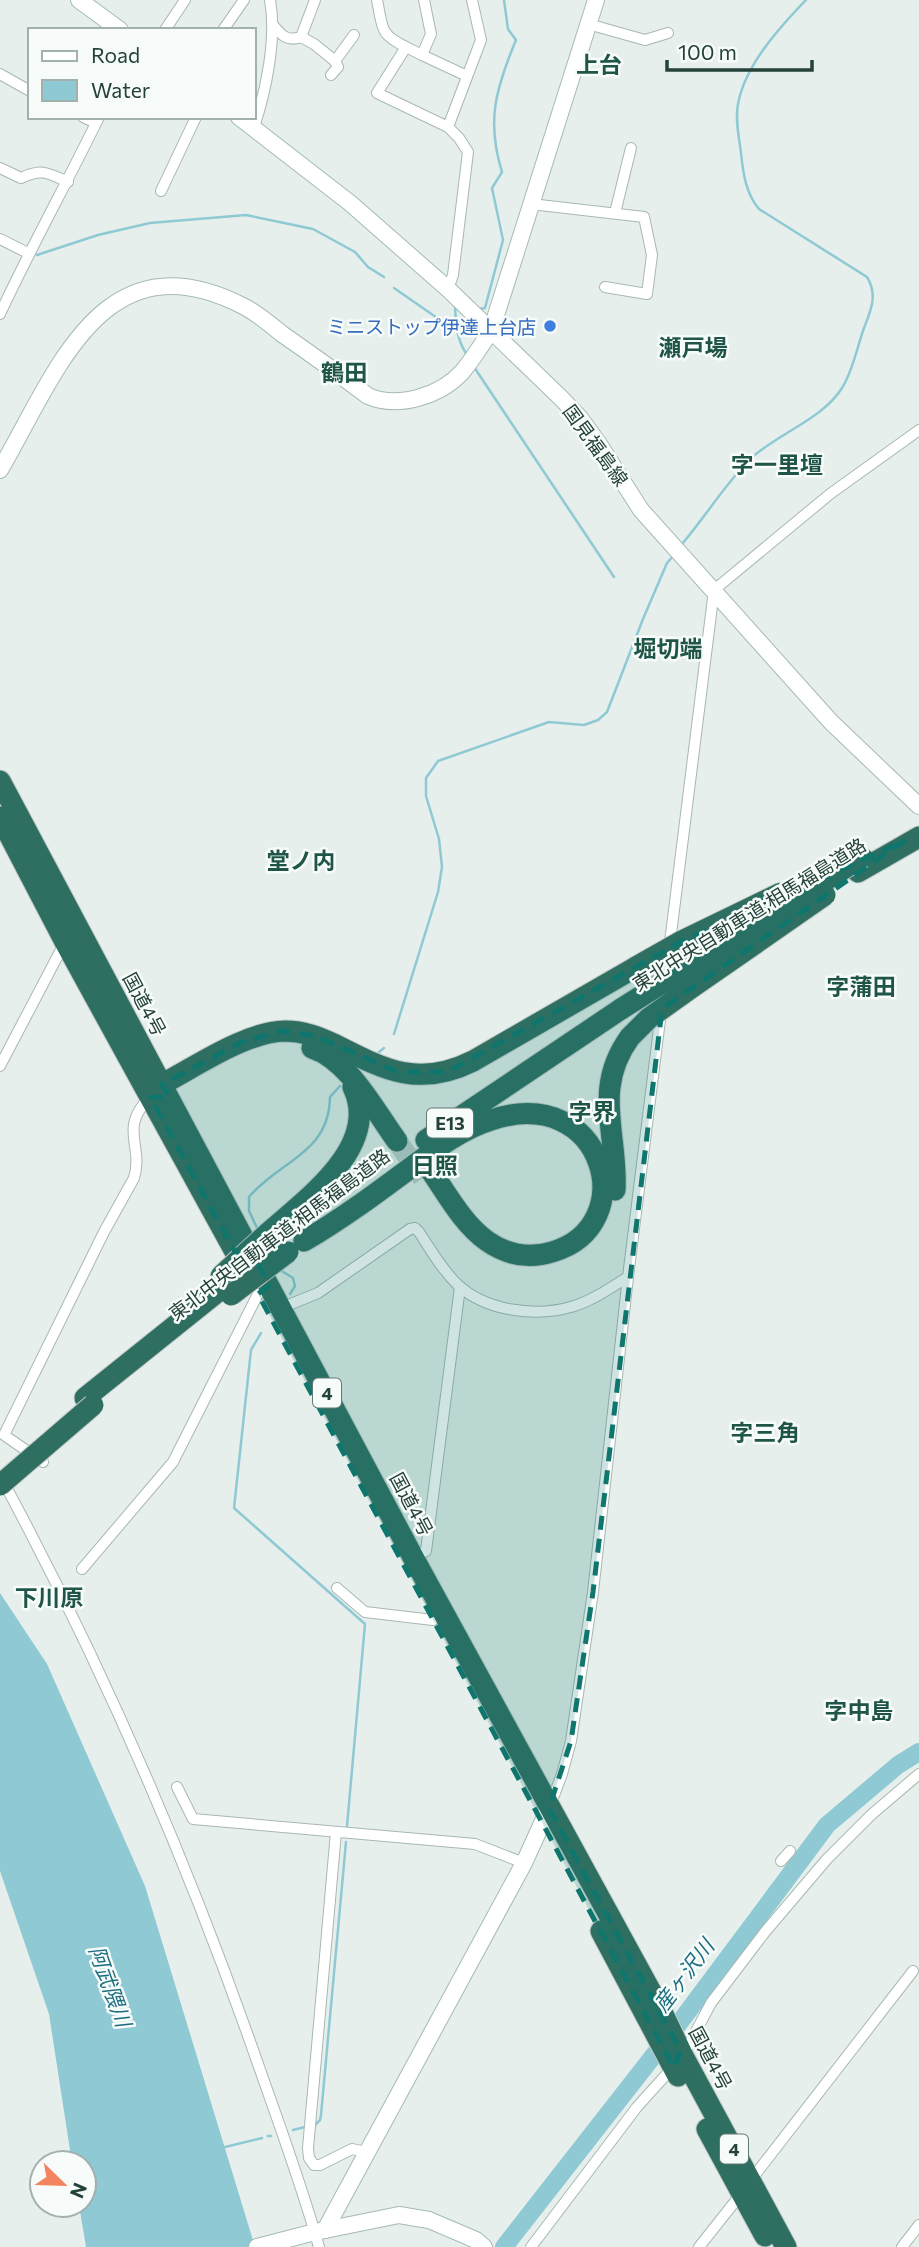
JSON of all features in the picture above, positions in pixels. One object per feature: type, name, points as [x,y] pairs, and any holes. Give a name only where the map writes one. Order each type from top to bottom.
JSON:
[{"type":"highway","name":"国道4号","points":[[0,781],[433,1620],[546,1816],[746,2187],[786,2247]]},
{"type":"highway","name":"国道4号","points":[[0,817],[65,942],[161,1093]]},
{"type":"highway","name":"東北中央自動車道;相馬福島道路","points":[[286,1242],[423,1142],[625,1022],[919,823]]},
{"type":"highway","name":"東北中央自動車道;相馬福島道路","points":[[860,864],[919,837]]},
{"type":"highway","points":[[161,1093],[242,1042],[269,1033],[304,1032],[398,1072],[423,1076],[447,1072],[472,1061],[682,940],[860,864]]},
{"type":"highway","points":[[226,1285],[286,1242],[331,1225],[444,1144],[480,1124],[513,1114],[550,1116],[569,1124],[584,1136],[595,1153],[601,1171],[599,1207],[592,1223],[575,1242],[563,1249],[541,1255],[521,1255],[501,1250],[480,1235],[427,1174],[462,1232],[479,1249],[497,1260],[518,1266],[539,1267],[561,1262],[577,1254],[603,1227],[613,1200],[615,1171],[608,1108],[609,1084],[625,1022],[649,1018],[860,864]]},
{"type":"highway","points":[[161,1093],[246,1055],[271,1047],[306,1046],[327,1055],[344,1069],[402,1138],[360,1070],[336,1045]]},
{"type":"highway","points":[[286,1242],[355,1139],[358,1126],[357,1095],[344,1069]]},
{"type":"highway","name":"東北中央自動車道;相馬福島道路","points":[[0,1485],[89,1402],[105,1382],[226,1285]]},
{"type":"highway","name":"東北中央自動車道;相馬福島道路","points":[[0,1473],[89,1402],[226,1285]]},
{"type":"highway","name":"国道4号","points":[[263,1289],[281,1308],[546,1816]]},
{"type":"highway","name":"国道4号","points":[[746,2187],[771,2247]]},
{"type":"street","points":[[79,0],[117,28]]},
{"type":"street","points":[[165,28],[185,0]]},
{"type":"street","points":[[224,28],[244,0]]},
{"type":"street","points":[[254,127],[263,101],[273,25],[270,0]]},
{"type":"street","points":[[301,37],[314,0]]},
{"type":"street","points":[[377,0],[388,38],[467,76]]},
{"type":"street","points":[[422,55],[430,34],[424,0]]},
{"type":"street","points":[[448,127],[481,40],[472,0]]},
{"type":"street","points":[[0,470],[47,386],[90,323],[119,298],[149,287],[181,286],[198,289],[245,307],[368,396],[382,402],[414,399],[445,385],[462,372],[491,331],[596,0]]},
{"type":"street","points":[[588,23],[645,40],[668,33]]},
{"type":"street","points":[[273,25],[283,37],[293,40],[301,37],[335,61],[338,67],[331,75]]},
{"type":"street","points":[[335,61],[354,35]]},
{"type":"street","points":[[406,47],[377,93],[448,127],[468,152],[453,275],[448,289]]},
{"type":"street","points":[[0,74],[28,90]]},
{"type":"street","points":[[160,191],[195,119]]},
{"type":"street","name":"国見福島線","points":[[242,119],[350,203],[448,289],[580,418],[641,510],[831,722],[919,806]]},
{"type":"street","points":[[0,314],[3,298],[68,181],[98,120]]},
{"type":"street","points":[[615,213],[631,148]]},
{"type":"street","points":[[0,169],[20,178],[45,172],[68,181]]},
{"type":"street","points":[[531,204],[644,217],[652,255],[647,294],[605,287]]},
{"type":"street","points":[[0,239],[29,253]]},
{"type":"street","points":[[317,2235],[366,2152],[524,1863],[558,1787],[571,1741],[593,1592],[628,1277],[714,590],[830,494],[919,430]]},
{"type":"street","points":[[0,1066],[65,942]]},
{"type":"street","points":[[43,1462],[4,1435],[104,1232],[134,1178],[136,1171],[132,1127],[136,1114],[161,1093]]},
{"type":"street","points":[[281,1308],[318,1293],[410,1228],[419,1232],[446,1272],[460,1287],[498,1306],[523,1311],[570,1307],[593,1298],[628,1277]]},
{"type":"street","points":[[413,1557],[426,1551],[460,1287]]},
{"type":"street","points":[[82,1569],[173,1462],[263,1289]]},
{"type":"street","points":[[0,1473],[83,1636],[177,1846],[217,1949],[317,2235]]},
{"type":"street","points":[[337,1588],[365,1612],[433,1620]]},
{"type":"street","points":[[531,2247],[637,2107],[677,2059],[716,1994],[765,1932],[827,1859],[871,1815],[919,1774]]},
{"type":"street","points":[[177,1787],[193,1819],[475,1844],[524,1863]]},
{"type":"street","points":[[336,1832],[308,2148],[309,2158],[314,2165],[320,2165],[352,2149],[366,2152]]},
{"type":"street","points":[[781,1861],[790,1851]]},
{"type":"street","points":[[699,2247],[913,1971]]},
{"type":"street","points":[[257,2247],[399,2215],[429,2220],[477,2245]]},
{"type":"street","points":[[902,2247],[919,2224]]},
{"type":"highlighted area","points":[[904,841],[662,1009],[593,1592],[571,1741],[549,1808],[681,2051],[674,2068],[258,1294],[269,1285],[250,1249],[239,1259],[150,1097],[169,1097],[162,1084],[242,1042],[281,1031],[316,1036],[398,1072],[447,1072],[682,941]]},
{"type":"water","name":"阿武隈川","points":[[0,1593],[47,1664],[145,1886],[255,2247],[86,2247],[81,2219],[98,2219],[98,2149],[70,2149],[49,2014],[0,1871]]},
{"type":"waterway","points":[[479,309],[485,308],[503,240],[492,188],[502,172],[497,154],[494,120],[503,74],[516,40],[508,29],[504,0]]},
{"type":"waterway","points":[[682,544],[749,460],[823,409],[842,388],[871,309],[873,296],[867,277],[759,209],[751,197],[744,176],[737,116],[742,89],[765,48],[806,0]]},
{"type":"waterway","points":[[37,255],[98,235],[150,223],[246,215],[313,229],[355,252],[368,267],[384,277]]},
{"type":"waterway","points":[[394,288],[456,331]]},
{"type":"waterway","points":[[455,307],[458,333],[467,355]]},
{"type":"waterway","points":[[474,367],[614,577]]},
{"type":"waterway","points":[[394,1034],[438,892],[442,867],[439,839],[426,796],[426,778],[438,761],[549,722],[584,725],[598,720],[607,712],[643,619],[667,563],[674,555]]},
{"type":"waterway","points":[[378,1053],[384,1048]]},
{"type":"waterway","points":[[258,1230],[249,1211],[249,1197],[261,1184],[312,1144],[328,1116],[330,1097],[340,1086]]},
{"type":"waterway","points":[[280,1270],[293,1278],[295,1286],[290,1294]]},
{"type":"waterway","points":[[261,1333],[251,1350],[234,1508],[365,1624],[347,1826]]},
{"type":"waterway","name":"産ヶ沢川","points":[[504,2247],[683,2018],[827,1825],[898,1765],[919,1752]]},
{"type":"waterway","points":[[315,2125],[321,2115],[346,1842]]},
{"type":"waterway","points":[[293,2130],[305,2127]]},
{"type":"waterway","points":[[221,2148],[262,2138]]},
{"type":"tunnel","points":[[397,1141],[423,1178]]},
{"type":"place","name":"ミニストップ伊達上台店","points":[[550,326]]},
{"type":"district","name":"上台","points":[[599,64]]},
{"type":"district","name":"瀬戸場","points":[[693,347]]},
{"type":"district","name":"鶴田","points":[[344,372]]},
{"type":"district","name":"字一里壇","points":[[777,464]]},
{"type":"district","name":"堀切端","points":[[668,648]]},
{"type":"district","name":"堂ノ内","points":[[301,860]]},
{"type":"district","name":"字蒲田","points":[[861,986]]},
{"type":"district","name":"字界","points":[[592,1111]]},
{"type":"district","name":"日照","points":[[435,1165]]},
{"type":"district","name":"字三角","points":[[765,1432]]},
{"type":"district","name":"下川原","points":[[49,1597]]},
{"type":"district","name":"字中島","points":[[859,1710]]}]
